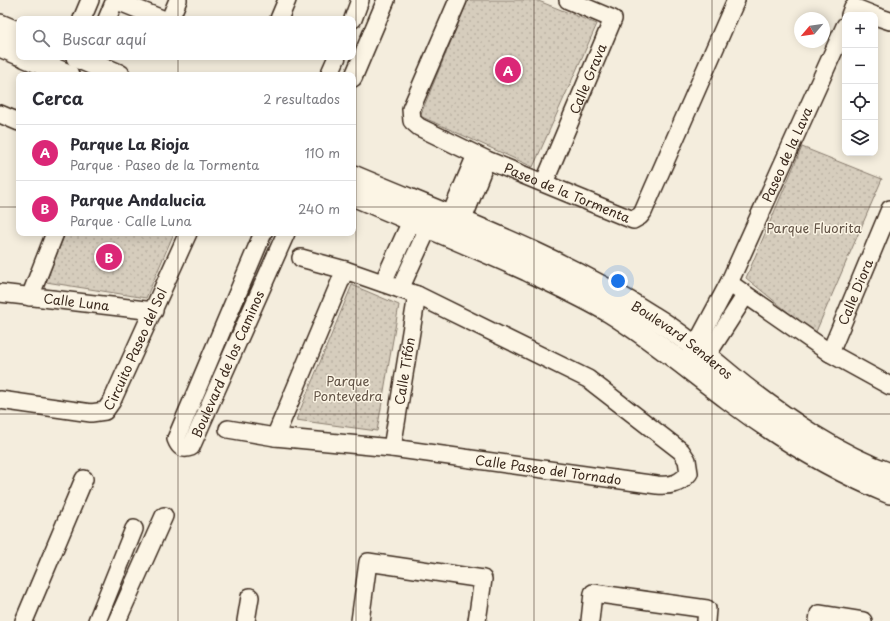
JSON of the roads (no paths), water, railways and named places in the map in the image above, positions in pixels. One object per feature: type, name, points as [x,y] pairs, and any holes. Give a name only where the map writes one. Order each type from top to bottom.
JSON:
[{"type":"main road","points":[[0,25],[16,32]]},
{"type":"main road","points":[[0,46],[16,53]]},
{"type":"main road","points":[[37,60],[65,68]]},
{"type":"main road","points":[[86,63],[111,72]]},
{"type":"main road","name":"Boulevard Senderos","points":[[356,178],[608,311],[649,337],[696,360],[785,418],[844,453],[890,474]]},
{"type":"main road","name":"Boulevard Senderos","points":[[356,196],[438,222]]},
{"type":"main road","name":"Boulevard Senderos","points":[[696,360],[729,400],[784,438],[836,468],[890,493]]},
{"type":"street","points":[[83,16],[90,0]]},
{"type":"street","points":[[108,16],[115,0],[155,16]]},
{"type":"street","points":[[171,16],[178,0]]},
{"type":"street","points":[[280,16],[287,0]]},
{"type":"street","points":[[354,16],[360,0]]},
{"type":"street","points":[[356,72],[386,0]]},
{"type":"street","name":"Paseo de la Tormenta","points":[[458,0],[411,109],[412,121],[419,127],[481,157],[633,220],[640,216],[643,212],[736,0]]},
{"type":"street","name":"Calle Grava","points":[[544,183],[613,19],[568,0]]},
{"type":"street","points":[[851,12],[853,7],[866,12]]},
{"type":"street","points":[[878,17],[890,22]]},
{"type":"street","name":"Paseo de la Lava","points":[[696,360],[729,283],[842,33]]},
{"type":"street","points":[[330,72],[336,60]]},
{"type":"street","points":[[0,114],[16,121]]},
{"type":"street","name":"Paseo de la Tormenta","points":[[438,222],[481,157]]},
{"type":"street","name":"Calle Diora","points":[[830,353],[890,209]]},
{"type":"street","points":[[383,283],[438,222]]},
{"type":"street","points":[[400,289],[438,222]]},
{"type":"street","points":[[30,297],[54,236]]},
{"type":"street","name":"Circuito Paseo del Sol","points":[[0,400],[90,414],[105,411],[112,401],[187,236]]},
{"type":"street","name":"Boulevard de los Caminos","points":[[262,236],[176,439],[178,445],[182,448],[186,449],[191,447],[285,236]]},
{"type":"street","name":"Calle Paseo del Tornado","points":[[228,429],[275,437],[392,448],[657,485],[669,486],[679,483],[689,474],[687,460],[681,451],[588,379],[418,295],[346,270],[301,258]]},
{"type":"street","points":[[275,437],[346,270]]},
{"type":"street","points":[[729,283],[745,296],[830,353],[890,386]]},
{"type":"street","name":"Calle Luna","points":[[0,293],[154,311]]},
{"type":"street","name":"Calle Tifón","points":[[392,448],[418,295]]},
{"type":"street","points":[[696,360],[745,296]]},
{"type":"street","points":[[24,621],[84,479]]},
{"type":"street","points":[[117,621],[164,516]]},
{"type":"street","points":[[97,621],[134,529]]},
{"type":"street","points":[[360,621],[368,562],[482,579],[477,621]]},
{"type":"street","points":[[590,621],[593,593],[707,609],[706,621]]},
{"type":"street","points":[[246,621],[250,597]]},
{"type":"street","points":[[818,621],[819,614],[863,621]]},
{"type":"place","name":"Parque La Rioja","points":[[508,70]]},
{"type":"place","name":"Parque Andalucia","points":[[109,257]]},
{"type":"park label","name":"Parque Fluorita","points":[[814,228]]},
{"type":"park label","name":"Parque Pontevedra","points":[[348,388]]}]
